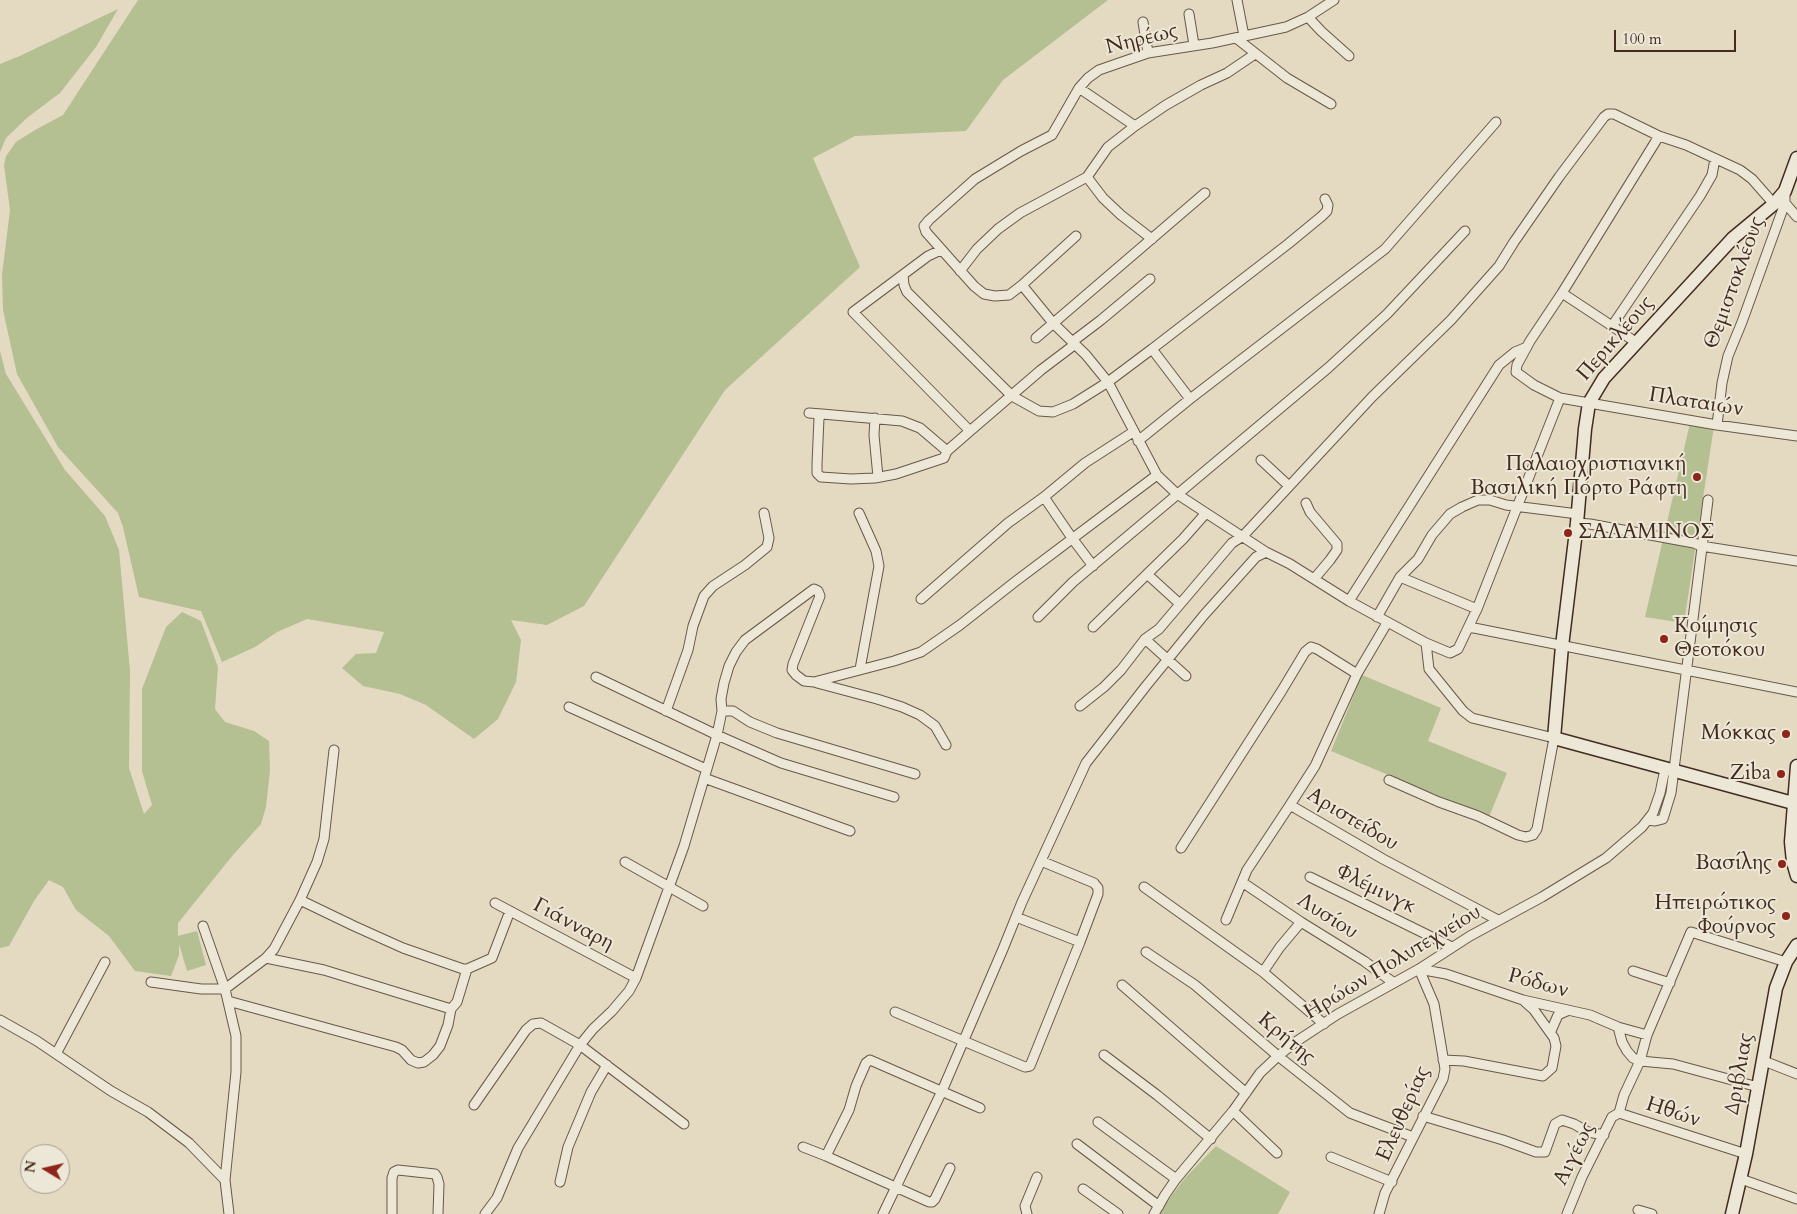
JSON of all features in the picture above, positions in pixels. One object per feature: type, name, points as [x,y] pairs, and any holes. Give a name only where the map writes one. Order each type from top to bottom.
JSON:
[{"type":"main road","name":"Θεμιστοκλέους","points":[[1781,199],[1797,158]]},
{"type":"main road","name":"Περικλέους","points":[[1554,738],[1562,646],[1578,519],[1589,403],[1604,378],[1733,238],[1781,199]]},
{"type":"main road","points":[[1554,738],[1793,804]]},
{"type":"main road","points":[[1797,766],[1793,804],[1792,852],[1797,876]]},
{"type":"main road","name":"Δριβλιας","points":[[1732,1214],[1746,1154],[1776,988],[1786,962],[1797,945]]},
{"type":"street","points":[[1237,0],[1240,37],[1255,54],[1287,78],[1331,104]]},
{"type":"street","name":"Νηρέως","points":[[941,250],[926,232],[924,226],[929,220],[975,179],[1052,135],[1079,88],[1099,70],[1148,53],[1286,27],[1308,17],[1330,1]]},
{"type":"street","points":[[1189,14],[1194,45]]},
{"type":"street","points":[[1308,17],[1349,56]]},
{"type":"street","points":[[1144,22],[1148,53]]},
{"type":"street","points":[[960,271],[977,249],[998,229],[1020,213],[1087,177],[1108,147],[1135,126],[1166,105],[1227,73],[1255,54]]},
{"type":"street","points":[[1079,88],[1135,126]]},
{"type":"street","points":[[1080,706],[1104,687],[1145,639],[1159,628],[1232,543],[1244,536],[1372,397],[1451,320],[1499,266],[1525,226],[1608,114],[1614,114],[1659,136],[1686,145],[1740,170],[1781,199],[1797,217]]},
{"type":"street","points":[[1138,441],[1385,249],[1496,122]]},
{"type":"street","points":[[1349,601],[1499,365],[1515,352],[1526,347],[1659,136]]},
{"type":"street","points":[[1612,326],[1700,196],[1712,175],[1716,159]]},
{"type":"street","points":[[1087,177],[1103,198],[1152,239]]},
{"type":"street","points":[[1036,338],[1205,193]]},
{"type":"street","points":[[903,275],[907,292],[1012,396],[1039,411],[1053,412],[1073,404],[1108,382],[1288,244],[1327,211],[1328,205],[1325,199]]},
{"type":"street","name":"Θεμιστοκλέους","points":[[1717,425],[1722,383],[1728,356],[1781,199]]},
{"type":"street","points":[[1038,617],[1073,582],[1328,368],[1380,321],[1465,231]]},
{"type":"street","points":[[970,431],[853,312],[928,256],[941,250],[974,286],[984,294],[995,296],[1009,294],[1022,285],[1076,236]]},
{"type":"street","points":[[822,414],[819,418],[816,464],[817,472],[821,477],[851,479],[878,477],[896,474],[944,458],[947,451],[970,431],[1150,279]]},
{"type":"street","points":[[1022,285],[1108,382],[1157,475],[1177,494],[1266,552],[1349,601],[1387,623],[1450,653],[1458,649],[1469,627],[1560,398]]},
{"type":"street","points":[[1562,292],[1636,343]]},
{"type":"street","name":"Πλαταιών","points":[[1526,347],[1517,365],[1516,372],[1534,385],[1560,398],[1717,425],[1797,436]]},
{"type":"street","points":[[1152,349],[1190,399]]},
{"type":"street","points":[[808,413],[902,421],[920,428],[947,451]]},
{"type":"street","points":[[875,418],[874,435],[878,477]]},
{"type":"street","points":[[921,599],[1001,528],[1044,497],[1085,463],[1134,432]]},
{"type":"street","points":[[1261,460],[1289,486]]},
{"type":"street","points":[[814,682],[921,652],[960,626],[1072,538],[1157,475]]},
{"type":"street","points":[[1044,497],[1093,566]]},
{"type":"street","points":[[1377,617],[1400,577],[1418,559],[1432,535],[1450,514],[1478,500],[1490,500],[1578,519],[1590,524],[1694,543],[1701,546],[1797,561]]},
{"type":"street","points":[[1669,770],[1686,669],[1708,500]]},
{"type":"street","points":[[1306,503],[1310,512],[1337,544],[1337,550],[1314,579]]},
{"type":"street","points":[[666,711],[688,650],[704,596],[713,586],[746,565],[767,547],[769,538],[764,513]]},
{"type":"street","points":[[858,513],[876,551],[879,566],[860,669]]},
{"type":"street","points":[[1093,627],[1206,513]]},
{"type":"street","points":[[883,1214],[942,1091],[1016,917],[1086,763],[1168,658],[1256,557],[1266,552]]},
{"type":"street","points":[[1147,574],[1180,604]]},
{"type":"street","points":[[1400,577],[1477,608]]},
{"type":"street","points":[[486,1214],[496,1198],[518,1148],[580,1045],[592,1029],[612,1011],[629,991],[636,978],[684,846],[717,735],[722,711],[721,699],[724,683],[736,652],[745,640],[814,590],[818,591],[820,596],[793,664],[792,670],[796,675],[804,681],[877,699],[914,712],[935,726],[946,746]]},
{"type":"street","name":"Αριστείδου","points":[[1387,623],[1357,674],[1315,766],[1290,805],[1384,859],[1498,920]]},
{"type":"street","points":[[1469,627],[1797,692]]},
{"type":"street","points":[[1145,639],[1186,676]]},
{"type":"street","points":[[1389,780],[1526,838],[1537,829],[1554,738],[1472,718],[1463,711],[1429,669],[1426,643]]},
{"type":"street","points":[[1181,848],[1305,652],[1310,647],[1317,649],[1357,674]]},
{"type":"street","points":[[596,677],[717,735],[781,763],[894,797]]},
{"type":"street","points":[[569,707],[706,769]]},
{"type":"street","points":[[722,711],[734,711],[750,722],[777,732],[915,774]]},
{"type":"street","points":[[151,982],[201,989],[225,989],[266,958],[274,949],[300,900],[317,862],[324,839],[334,750]]},
{"type":"street","name":"Ηρώων Πολυτεχνείου","points":[[1157,1210],[1176,1179],[1211,1139],[1260,1074],[1278,1056],[1338,1014],[1419,969],[1452,947],[1542,897],[1606,858],[1648,820],[1653,813],[1669,770]]},
{"type":"street","points":[[704,778],[850,831]]},
{"type":"street","points":[[1226,920],[1253,859],[1290,805]]},
{"type":"street","points":[[896,1012],[1025,1067],[1030,1066],[1098,894],[1098,888],[1094,883],[1041,861]]},
{"type":"street","points":[[625,862],[703,906]]},
{"type":"street","name":"Φλέμινγκ","points":[[1310,877],[1452,947]]},
{"type":"street","name":"Λυσίου","points":[[1242,882],[1301,922],[1364,961],[1394,983]]},
{"type":"street","points":[[1144,886],[1263,972],[1324,1024]]},
{"type":"street","points":[[300,900],[404,948],[463,969],[492,958],[510,911]]},
{"type":"street","name":"Γιάνναρη","points":[[495,902],[636,978]]},
{"type":"street","points":[[1016,917],[1080,942]]},
{"type":"street","points":[[1263,972],[1280,947],[1301,922]]},
{"type":"street","points":[[203,926],[225,989],[236,1036],[236,1072],[225,1180],[229,1214]]},
{"type":"street","name":"Αιγέως","points":[[1567,1214],[1582,1177],[1612,1117],[1619,1113],[1624,1095],[1640,1061],[1647,1035],[1691,932],[1786,962]]},
{"type":"street","name":"Κρήτης","points":[[1146,952],[1195,985],[1278,1056],[1350,1113],[1413,1137]]},
{"type":"street","points":[[266,958],[324,970],[451,1009]]},
{"type":"street","points":[[56,1054],[105,962]]},
{"type":"street","points":[[228,1001],[396,1047],[402,1050],[411,1060],[418,1063],[424,1062],[440,1046],[448,1025],[451,1009],[457,1002],[467,969]]},
{"type":"street","name":"Ρόδων","points":[[1419,969],[1446,974],[1524,1000],[1590,1015],[1618,1027],[1647,1035]]},
{"type":"street","name":"Ελευθερίας","points":[[1379,1214],[1385,1193],[1443,1079],[1445,1069],[1434,1004],[1419,969]]},
{"type":"street","points":[[1633,971],[1670,983]]},
{"type":"street","points":[[1122,985],[1246,1093]]},
{"type":"street","points":[[1443,1060],[1464,1061],[1543,1076],[1552,1068],[1556,1046],[1551,1031],[1524,1000]]},
{"type":"street","points":[[1551,1031],[1558,1015],[1567,1011]]},
{"type":"street","points":[[0,1020],[37,1040],[111,1091],[148,1112],[189,1143],[225,1180]]},
{"type":"street","points":[[474,1105],[526,1030],[533,1024],[541,1023],[580,1045],[684,1124]]},
{"type":"street","points":[[1618,1027],[1622,1042],[1633,1058],[1640,1061],[1673,1064],[1758,1088]]},
{"type":"street","points":[[1104,1056],[1157,1095],[1211,1139]]},
{"type":"street","points":[[826,1156],[849,1110],[856,1086],[866,1063],[870,1060],[980,1108]]},
{"type":"street","points":[[1764,1061],[1797,1074]]},
{"type":"street","points":[[560,1182],[568,1148],[591,1092],[607,1065]]},
{"type":"street","points":[[1233,1111],[1277,1153]]},
{"type":"street","name":"Ηθών","points":[[1619,1113],[1746,1154]]},
{"type":"street","points":[[1423,1116],[1536,1152],[1545,1152],[1555,1124],[1562,1120],[1588,1132],[1604,1135]]},
{"type":"street","points":[[1098,1122],[1176,1179]]},
{"type":"street","points":[[1077,1144],[1157,1210]]},
{"type":"street","points":[[803,1146],[929,1202],[932,1202],[950,1168]]},
{"type":"street","points":[[1331,1157],[1392,1182]]},
{"type":"street","points":[[392,1214],[392,1178],[394,1172],[398,1170],[434,1174],[437,1177],[439,1184],[438,1214]]},
{"type":"street","points":[[1027,1214],[1026,1206],[1037,1177]]},
{"type":"street","points":[[1740,1179],[1797,1199]]},
{"type":"street","points":[[1083,1189],[1118,1214]]},
{"type":"street","points":[[1638,1210],[1652,1214]]},
{"type":"green space","points":[[138,0],[1108,0],[1003,80],[966,131],[855,136],[813,158],[860,267],[725,390],[584,606],[547,625],[511,620],[521,640],[516,682],[498,719],[474,739],[426,705],[400,694],[363,686],[342,668],[356,654],[376,653],[384,632],[307,619],[277,632],[255,647],[222,662],[201,611],[139,597],[118,513],[58,447],[17,374],[3,310],[2,275],[10,210],[4,165],[6,156],[16,142],[63,115]]},
{"type":"green space","points":[[118,9],[96,47],[60,93],[28,117],[6,138],[0,152],[0,64]]},
{"type":"green space","points":[[0,351],[6,374],[65,470],[105,516],[119,550],[130,671],[129,768],[144,814],[152,805],[142,771],[142,689],[166,627],[182,612],[201,621],[218,667],[215,709],[225,722],[254,731],[269,741],[270,771],[266,807],[261,824],[233,855],[178,923],[178,936],[197,931],[206,965],[187,971],[179,944],[179,955],[171,976],[135,971],[109,936],[76,910],[63,887],[49,880],[34,901],[9,946],[0,948]]},
{"type":"green space","points":[[1690,423],[1714,426],[1684,623],[1645,617]]},
{"type":"green space","points":[[1362,675],[1441,708],[1428,741],[1507,773],[1489,817],[1331,751]]},
{"type":"green space","points":[[1216,1146],[1290,1192],[1278,1214],[1158,1214],[1185,1178]]},
{"type":"place","name":"Παλαιοχριστιανική Βασιλική Πόρτο Ράφτη","points":[[1697,477]]},
{"type":"place","name":"ΣΑΛΑΜΙΝΟΣ","points":[[1568,533]]},
{"type":"place","name":"Κοίμησις Θεοτόκου","points":[[1664,639]]},
{"type":"place","name":"Μόκκας","points":[[1786,734]]},
{"type":"place","name":"Ziba","points":[[1781,774]]},
{"type":"place","name":"Βασίλης","points":[[1782,864]]},
{"type":"place","name":"Ηπειρώτικος Φούρνος","points":[[1786,916]]}]
